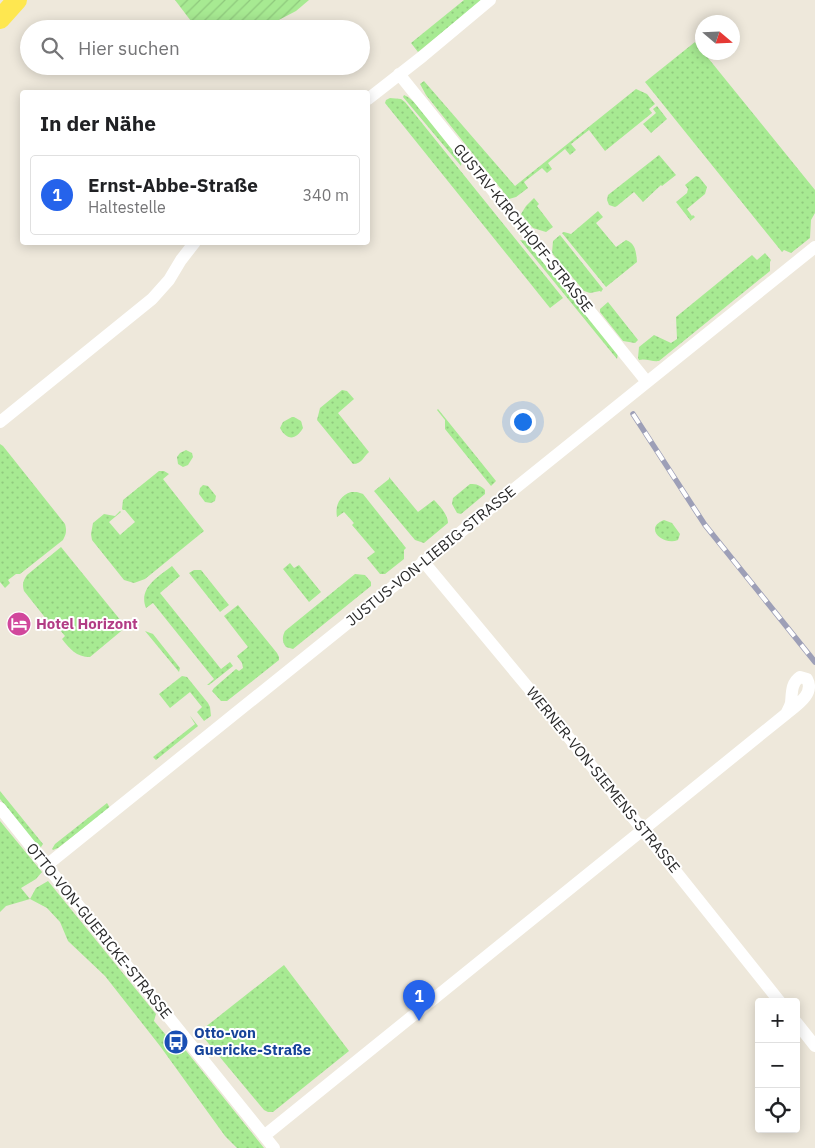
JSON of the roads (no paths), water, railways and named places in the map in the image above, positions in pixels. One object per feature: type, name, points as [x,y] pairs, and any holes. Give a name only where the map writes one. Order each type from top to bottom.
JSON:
[{"type":"main road","points":[[0,19],[17,0]]},
{"type":"street","points":[[370,97],[490,0]]},
{"type":"street","name":"GUSTAV-KIRCHHOFF-STRASSE","points":[[399,74],[647,382]]},
{"type":"street","points":[[0,422],[152,299],[169,280],[193,245]]},
{"type":"street","name":"JUSTUS-VON-LIEBIG-STRASSE","points":[[47,865],[815,247]]},
{"type":"street","name":"WERNER-VON-SIEMENS-STRASSE","points":[[423,561],[644,830],[777,998]]},
{"type":"street","points":[[264,1136],[786,714]]},
{"type":"street","name":"OTTO-VON-GUERICKE-STRASSE","points":[[0,808],[274,1148]]},
{"type":"street","points":[[800,1027],[815,1046]]},
{"type":"railway","points":[[633,414],[705,525],[815,662]]},
{"type":"place","name":"Hotel Horizont","points":[[19,624]]},
{"type":"place","name":"Ernst-Abbe-Straße","points":[[419,1021]]},
{"type":"place","name":"Otto-von Guericke-Straße","points":[[176,1042]]}]
